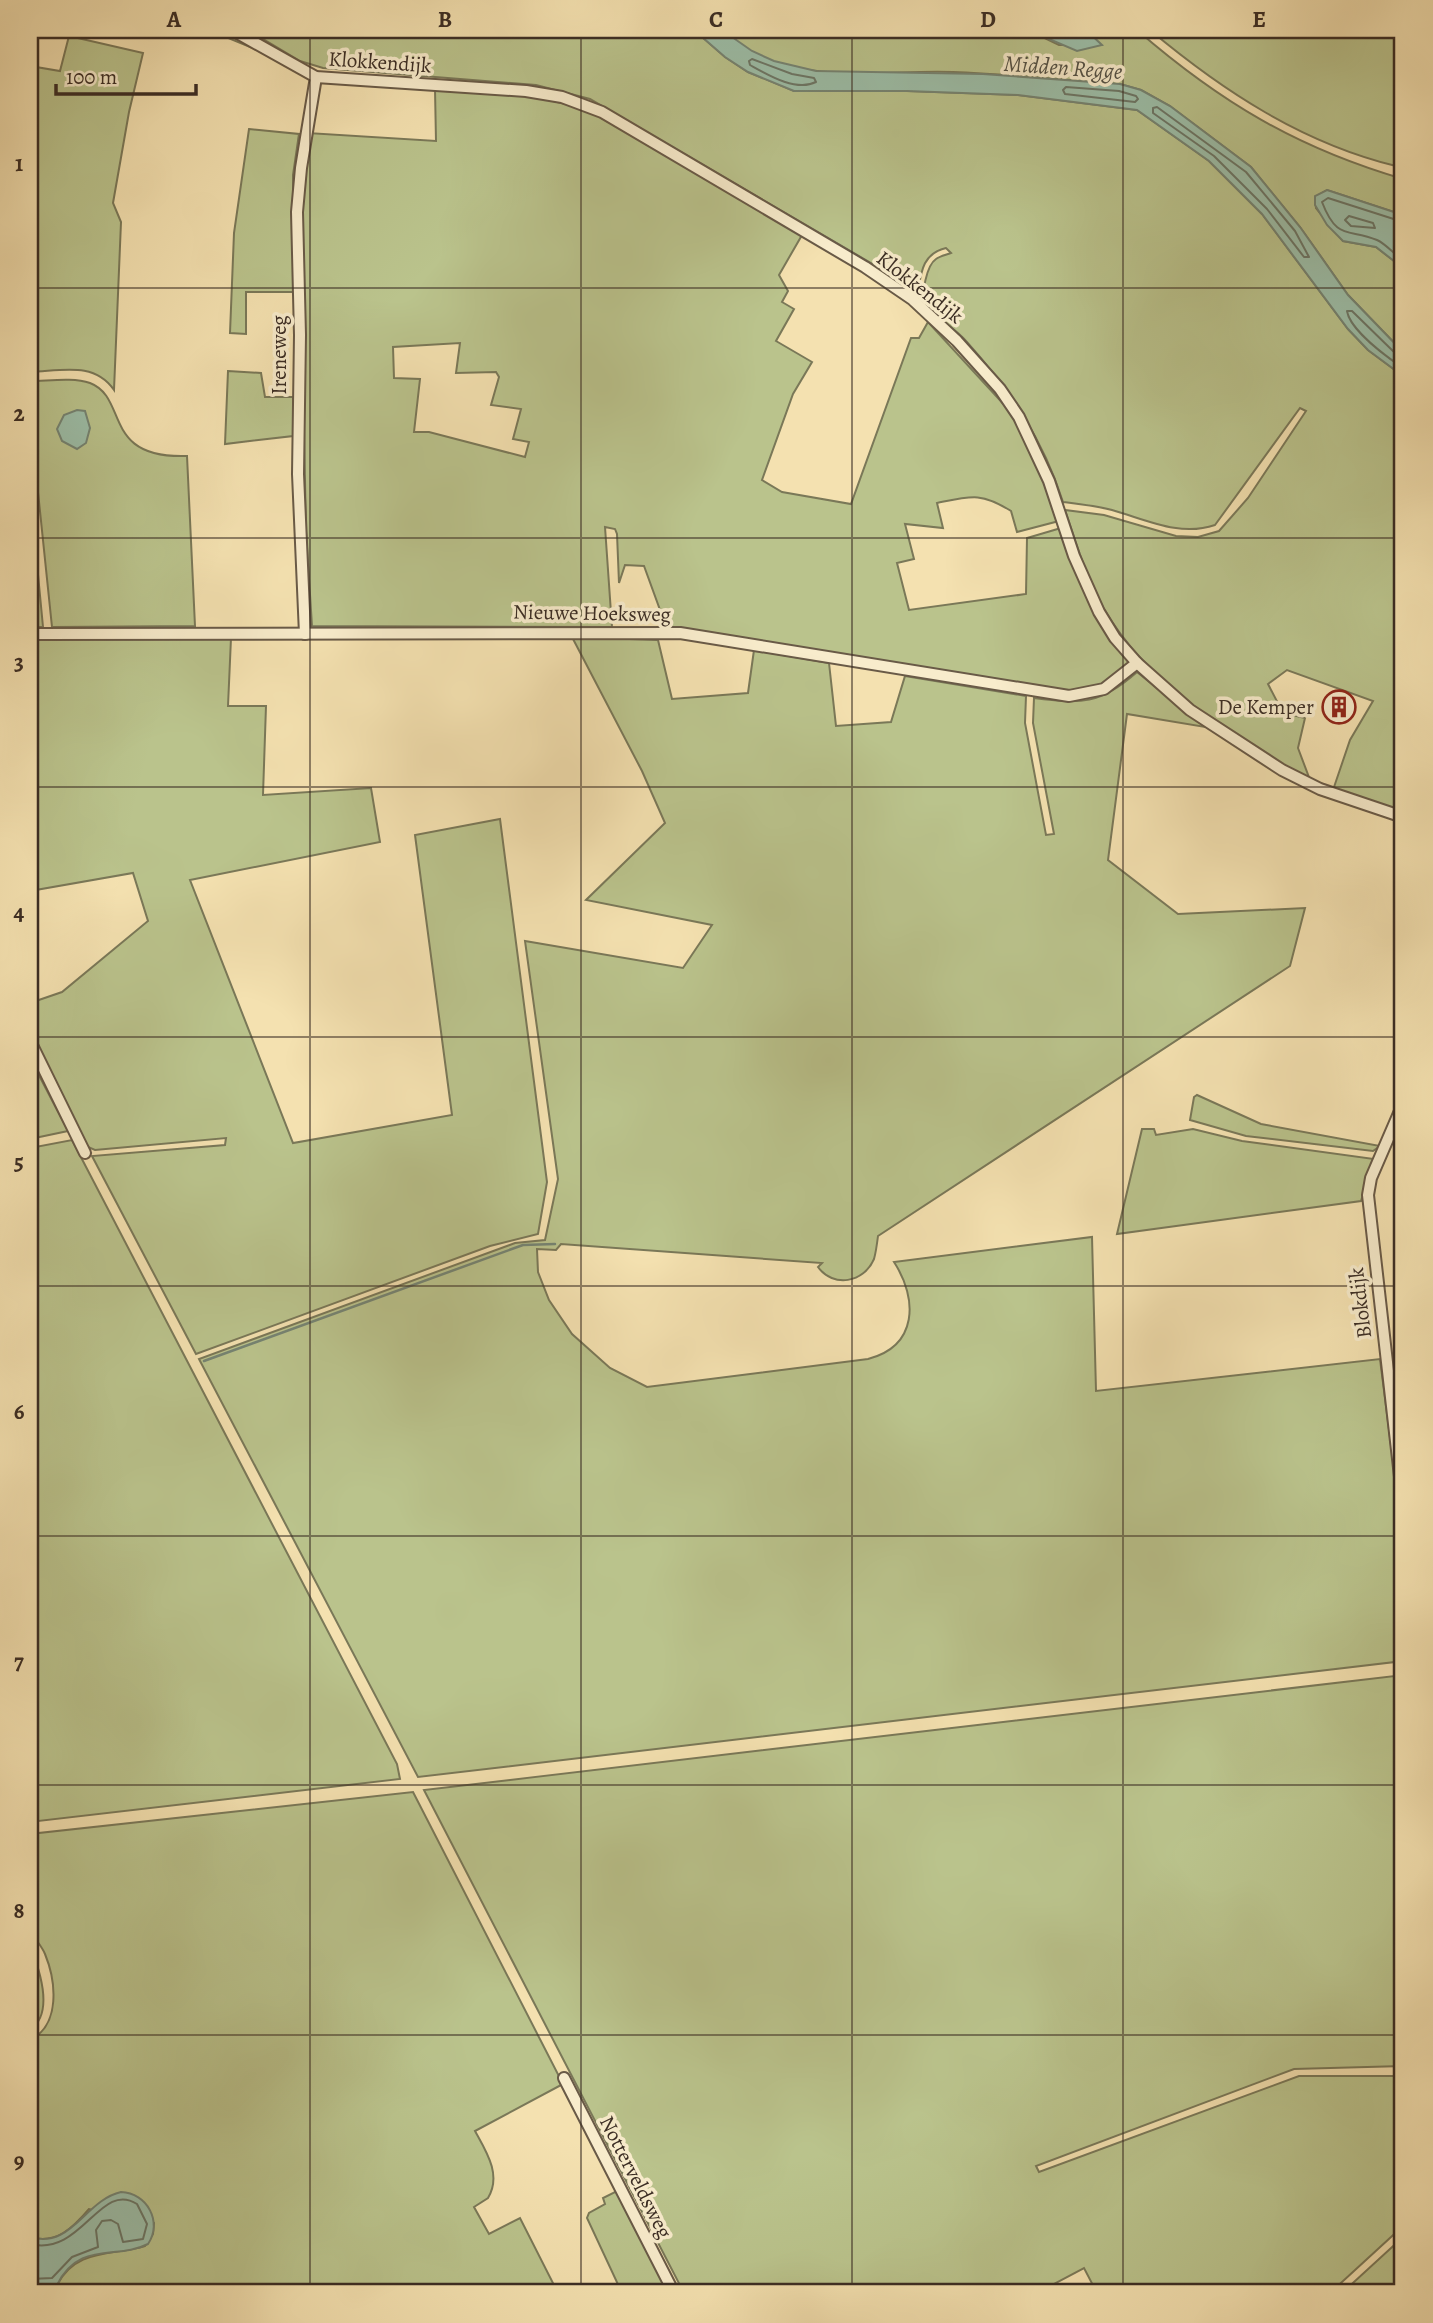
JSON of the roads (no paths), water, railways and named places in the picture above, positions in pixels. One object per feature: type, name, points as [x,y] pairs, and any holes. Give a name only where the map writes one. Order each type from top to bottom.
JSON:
[{"type":"street","name":"Klokkendijk","points":[[232,30],[316,77],[526,91],[562,97],[602,112],[865,267],[912,299],[957,341],[1000,389],[1018,417],[1049,481],[1074,556],[1099,612],[1115,638],[1137,663],[1190,710],[1282,769],[1320,789],[1403,817]]},
{"type":"street","name":"Ireneweg","points":[[305,634],[298,474],[300,335],[297,212],[300,168],[316,77]]},
{"type":"street","name":"Nieuwe Hoeksweg","points":[[30,634],[680,633],[1069,696],[1104,690],[1137,663]]},
{"type":"street","points":[[30,1041],[85,1153]]},
{"type":"street","name":"Blokdijk","points":[[1403,1104],[1371,1178],[1367,1195],[1403,1503]]},
{"type":"street","name":"Notterveldsweg","points":[[564,2078],[674,2293]]},
{"type":"water","points":[[694,30],[722,30],[752,51],[774,61],[816,71],[983,74],[1120,84],[1141,90],[1170,106],[1251,167],[1300,227],[1348,295],[1403,352],[1403,376],[1368,350],[1348,329],[1262,214],[1209,161],[1137,110],[1018,95],[794,91],[748,72],[725,57]]},
{"type":"water","points":[[1028,30],[1086,30],[1102,45],[1077,51]]},
{"type":"water","points":[[1327,190],[1403,215],[1403,268],[1376,247],[1343,241],[1327,225],[1315,205],[1315,196]]},
{"type":"water","points":[[77,410],[85,411],[90,428],[86,443],[77,449],[62,441],[57,429],[64,415]]},
{"type":"water","points":[[121,2192],[138,2197],[150,2210],[154,2227],[148,2244],[136,2249],[87,2256],[66,2271],[57,2285],[30,2286],[30,2237],[56,2237],[67,2231],[97,2204]]},
{"type":"waterway","points":[[204,1361],[523,1245],[555,1244]]},
{"type":"place","name":"De Kemper","points":[[1339,707]]},
{"type":"water label","name":"Midden Regge","points":[[1063,67]]}]
